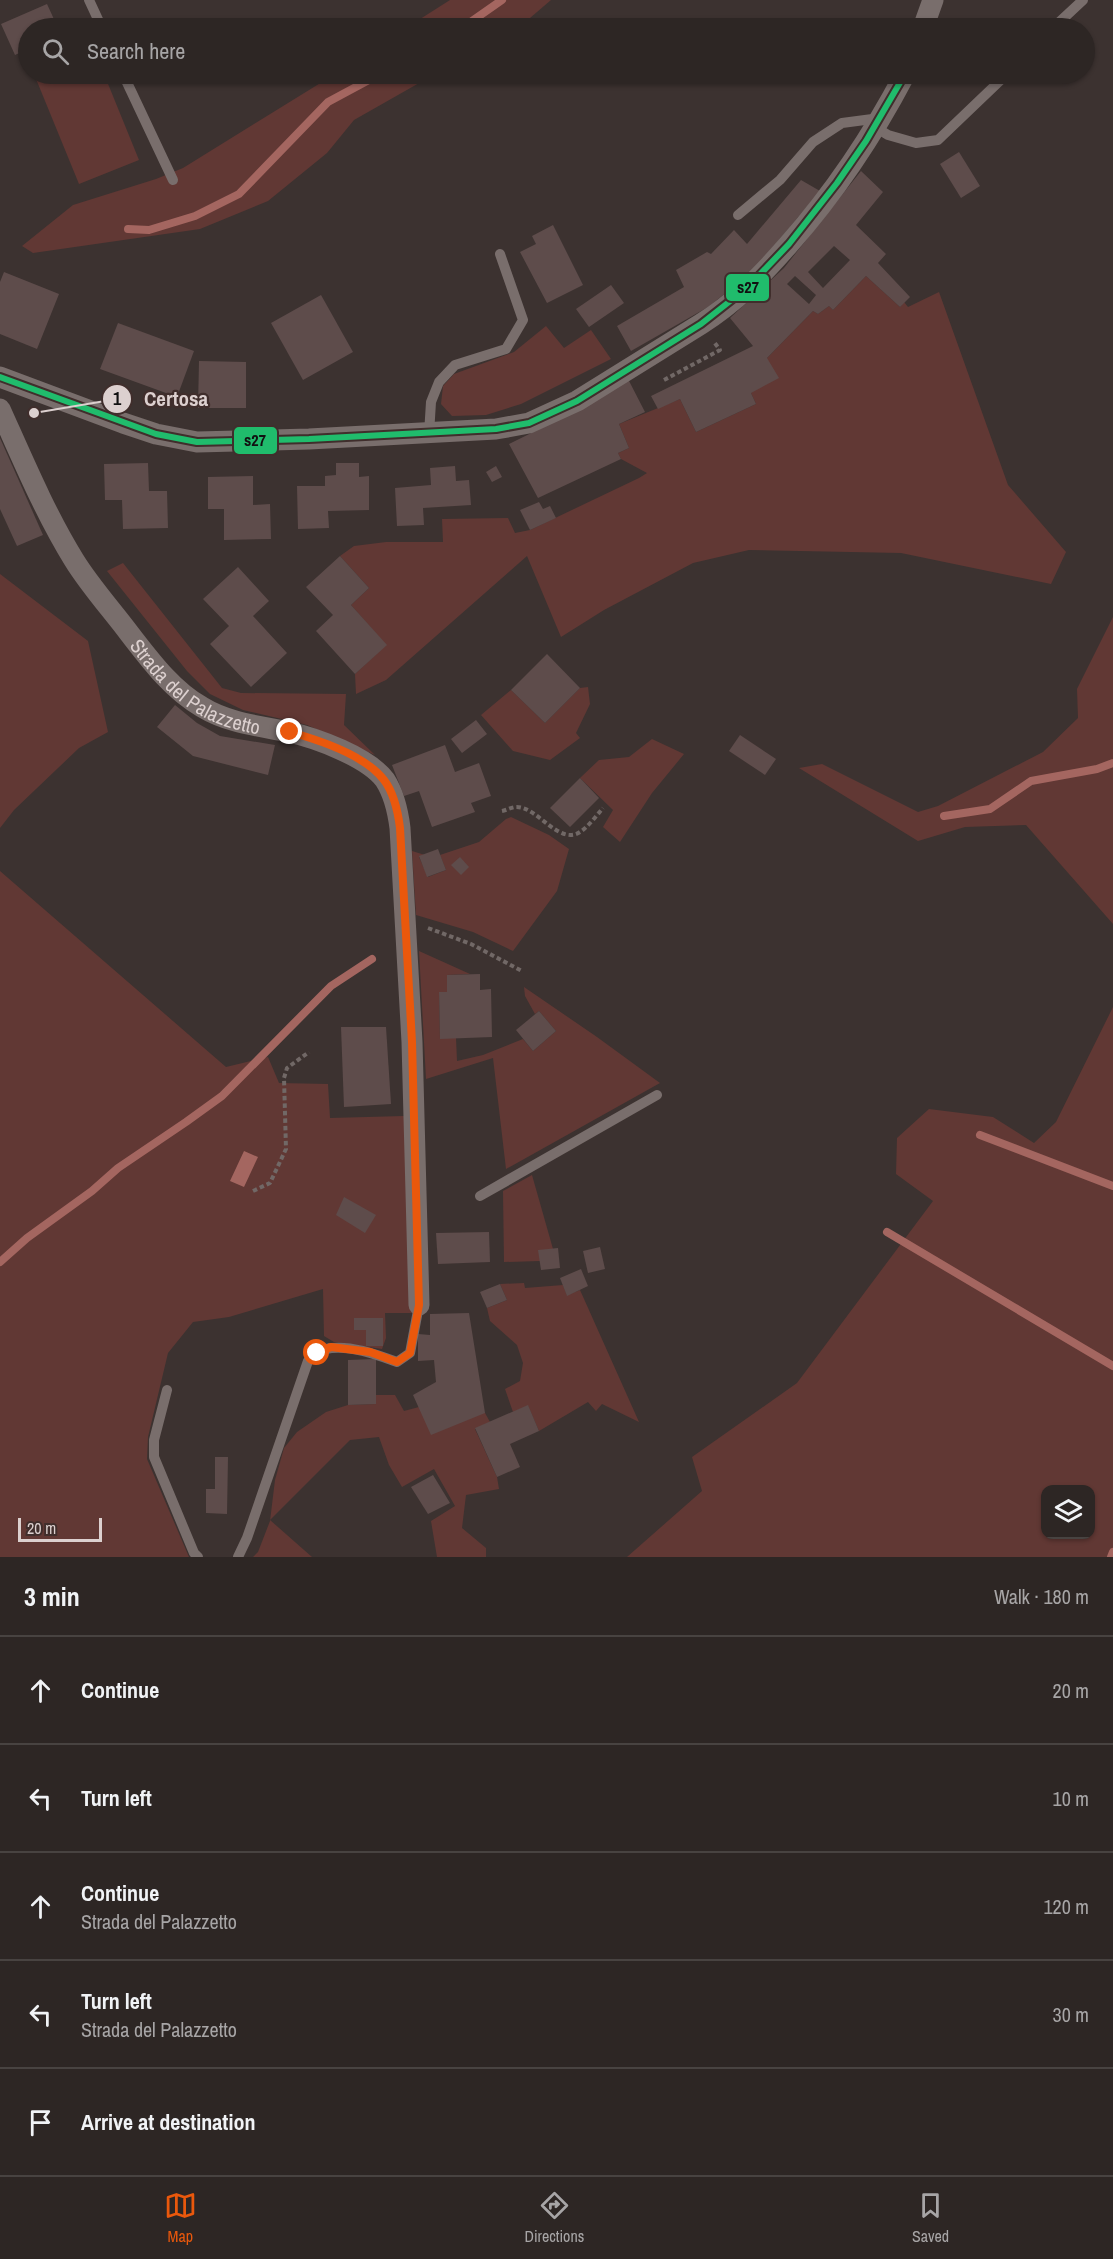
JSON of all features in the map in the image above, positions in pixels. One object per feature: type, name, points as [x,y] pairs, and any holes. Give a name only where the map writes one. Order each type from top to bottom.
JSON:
[{"type":"street","points":[[927,18],[933,0]]},
{"type":"street","points":[[0,377],[123,423],[187,441],[245,442],[429,434],[513,427],[543,417],[577,401],[721,311],[757,280],[816,214],[844,176],[899,84]]},
{"type":"street","name":"Strada del Palazzetto","points":[[0,409],[54,524],[76,562],[147,657],[172,684],[214,714],[241,723],[290,732],[326,743],[365,764],[385,780],[392,793],[399,817],[412,1042],[419,1305]]},
{"type":"lane","points":[[89,0],[97,18]]},
{"type":"lane","points":[[1064,18],[1083,0]]},
{"type":"lane","points":[[128,84],[173,180]]},
{"type":"lane","points":[[738,215],[780,180],[813,142],[842,123],[878,122],[888,135],[916,143],[938,140],[997,84]]},
{"type":"lane","points":[[429,434],[431,402],[438,382],[454,365],[506,349],[523,320],[500,254]]},
{"type":"lane","points":[[480,1196],[657,1095]]},
{"type":"lane","points":[[238,1557],[248,1538],[308,1361],[317,1353],[331,1347],[370,1352],[397,1362],[410,1353],[419,1305]]},
{"type":"lane","points":[[167,1390],[154,1440],[154,1457],[194,1553],[198,1557]]},
{"type":"path","points":[[502,811],[516,807],[524,808],[561,833],[570,836],[579,833],[603,808]]},
{"type":"path","points":[[404,923],[420,925],[471,944],[522,971]]},
{"type":"path","points":[[253,1191],[270,1183],[286,1149],[284,1078],[287,1068],[309,1052]]},
{"type":"shaded area","points":[[450,0],[551,0],[530,18],[422,18]]},
{"type":"shaded area","points":[[38,84],[108,84],[139,160],[79,184]]},
{"type":"shaded area","points":[[319,84],[417,84],[354,120],[327,153],[268,201],[200,229],[33,253],[22,246],[73,205],[156,179],[183,168]]},
{"type":"shaded area","points":[[866,276],[900,307],[904,302],[908,307],[939,292],[1008,485],[1066,552],[1051,584],[901,553],[749,550],[693,563],[604,610],[561,637],[527,556],[386,680],[356,694],[355,674],[386,645],[351,605],[369,588],[340,556],[354,546],[386,542],[443,542],[442,519],[508,518],[515,533],[530,530],[639,478],[647,473],[621,459],[618,453],[629,448],[619,424],[680,399],[696,432],[756,404],[751,393],[767,358],[813,311],[818,314],[829,306],[833,310]]},
{"type":"shaded area","points":[[546,326],[564,348],[591,330],[611,359],[521,404],[486,415],[452,416],[441,404],[443,386],[454,374],[514,352]]},
{"type":"shaded area","points":[[123,563],[222,688],[241,693],[346,694],[344,725],[375,755],[307,725],[243,710],[210,694],[187,671],[107,571]]},
{"type":"shaded area","points":[[0,574],[88,641],[108,732],[79,748],[14,810],[0,828]]},
{"type":"shaded area","points":[[1113,617],[1113,924],[1026,825],[965,827],[918,841],[799,768],[822,764],[918,812],[938,806],[1043,752],[1078,718],[1077,689]]},
{"type":"shaded area","points":[[588,687],[590,704],[576,733],[580,738],[550,760],[513,751],[481,715],[511,690],[545,723],[580,688]]},
{"type":"shaded area","points":[[652,739],[684,754],[652,793],[620,842],[603,827],[613,810],[580,778],[599,760],[629,757]]},
{"type":"shaded area","points":[[511,817],[549,835],[569,849],[557,891],[513,951],[473,932],[416,915],[412,851],[425,855],[419,857],[428,877],[446,870],[440,855],[479,842]]},
{"type":"shaded area","points":[[0,871],[226,1067],[268,1057],[279,1083],[328,1084],[330,1118],[404,1116],[412,1313],[385,1313],[386,1338],[382,1349],[334,1342],[324,1336],[323,1289],[229,1317],[193,1322],[168,1353],[148,1437],[147,1459],[189,1557],[0,1557]]},
{"type":"shaded area","points":[[419,951],[470,974],[447,975],[447,992],[439,993],[440,1038],[456,1038],[457,1061],[483,1055],[523,1039],[533,1051],[556,1031],[539,1011],[535,1014],[525,996],[524,987],[660,1083],[506,1169],[493,1058],[426,1079]]},
{"type":"shaded area","points":[[1113,1007],[1113,1557],[627,1557],[702,1491],[692,1457],[797,1383],[933,1201],[896,1174],[897,1138],[929,1109],[993,1117],[1034,1143],[1056,1122]]},
{"type":"shaded area","points":[[244,1151],[258,1157],[244,1187],[230,1181]]},
{"type":"shaded area","points":[[532,1175],[553,1249],[540,1261],[504,1262],[503,1191]]},
{"type":"shaded area","points":[[524,1283],[525,1288],[563,1285],[567,1295],[580,1290],[639,1422],[602,1404],[596,1411],[588,1402],[539,1431],[528,1406],[513,1412],[505,1389],[520,1381],[523,1363],[517,1345],[490,1321],[487,1308],[507,1300],[500,1284]]},
{"type":"shaded area","points":[[376,1395],[395,1395],[404,1411],[419,1407],[485,1413],[490,1422],[475,1429],[497,1477],[499,1489],[466,1495],[462,1528],[486,1548],[486,1557],[437,1557],[431,1521],[455,1506],[434,1469],[402,1487],[389,1465],[379,1437],[350,1440],[270,1520],[275,1480],[284,1448],[297,1432],[326,1412],[348,1405],[376,1404]]},
{"type":"shaded area","points":[[270,1520],[312,1557],[253,1557],[258,1552]]},
{"type":"building","points":[[47,4],[53,18],[18,18],[18,54],[15,55],[1,24]]},
{"type":"building","points":[[959,152],[980,186],[961,198],[940,164]]},
{"type":"building","points":[[861,171],[883,192],[856,225],[886,254],[878,263],[910,297],[900,307],[866,276],[833,310],[829,306],[818,314],[813,311],[767,358],[779,378],[751,393],[756,404],[696,432],[680,399],[658,409],[651,396],[753,346],[730,318],[784,268]],"holes":[[[834,246],[850,260],[823,288],[808,272]],[[795,276],[816,295],[809,304],[787,284]]]},
{"type":"building","points":[[801,180],[820,191],[752,272],[708,307],[631,351],[617,326],[684,287],[676,270],[707,252],[711,254],[734,230],[747,244]]},
{"type":"building","points":[[553,225],[583,285],[547,303],[520,252],[536,244],[532,236]]},
{"type":"building","points":[[4,272],[59,294],[37,349],[0,334],[0,282]]},
{"type":"building","points":[[611,285],[624,303],[589,327],[576,309]]},
{"type":"building","points":[[321,295],[353,352],[303,380],[271,323]]},
{"type":"building","points":[[118,323],[194,351],[177,397],[100,369]]},
{"type":"building","points":[[199,361],[246,362],[246,408],[198,408]]},
{"type":"building","points":[[628,379],[645,412],[619,424],[629,448],[618,453],[621,459],[538,498],[509,444],[588,405]]},
{"type":"building","points":[[0,438],[43,535],[17,546],[0,509]]},
{"type":"building","points":[[148,463],[149,491],[167,491],[168,528],[123,529],[122,500],[105,500],[104,464]]},
{"type":"building","points":[[336,463],[359,463],[359,477],[369,476],[369,510],[328,511],[329,528],[298,529],[297,486],[325,486],[325,476],[336,475]]},
{"type":"building","points":[[455,466],[456,481],[469,480],[471,505],[423,508],[424,525],[397,526],[395,488],[431,485],[430,468]]},
{"type":"building","points":[[496,466],[502,477],[492,482],[486,472]]},
{"type":"building","points":[[253,476],[253,505],[270,504],[271,539],[224,540],[224,509],[208,509],[208,477]]},
{"type":"building","points":[[539,502],[543,509],[550,506],[556,518],[530,530],[520,510]]},
{"type":"building","points":[[340,556],[369,588],[351,605],[387,645],[355,674],[316,631],[333,615],[306,587]]},
{"type":"building","points":[[238,567],[269,601],[253,616],[287,653],[251,687],[210,644],[229,626],[203,599]]},
{"type":"building","points":[[547,654],[580,688],[545,723],[511,690]]},
{"type":"building","points":[[175,705],[197,723],[220,736],[275,745],[268,775],[193,756],[157,727]]},
{"type":"building","points":[[476,720],[487,734],[462,753],[451,739]]},
{"type":"building","points":[[740,735],[776,759],[765,775],[729,751]]},
{"type":"building","points":[[445,745],[455,772],[479,763],[491,796],[471,803],[475,812],[432,827],[419,791],[404,796],[392,765]]},
{"type":"building","points":[[580,778],[599,798],[570,827],[550,808]]},
{"type":"building","points":[[438,849],[446,870],[427,877],[419,856]]},
{"type":"building","points":[[460,857],[469,867],[461,875],[451,865]]},
{"type":"building","points":[[480,974],[480,990],[491,989],[492,1037],[440,1039],[439,992],[447,992],[447,975]]},
{"type":"building","points":[[539,1011],[556,1031],[533,1051],[516,1030]]},
{"type":"building","points":[[341,1027],[386,1027],[391,1104],[344,1107]]},
{"type":"building","points":[[344,1197],[376,1215],[365,1233],[336,1215]]},
{"type":"building","points":[[489,1232],[490,1262],[438,1264],[436,1233]]},
{"type":"building","points":[[600,1247],[605,1269],[588,1273],[583,1251]]},
{"type":"building","points":[[558,1248],[560,1268],[541,1270],[538,1250]]},
{"type":"building","points":[[581,1269],[588,1286],[567,1296],[560,1278]]},
{"type":"building","points":[[500,1284],[507,1300],[487,1308],[480,1292]]},
{"type":"building","points":[[469,1313],[485,1413],[431,1435],[413,1395],[436,1382],[434,1360],[418,1361],[418,1334],[430,1335],[430,1314]]},
{"type":"building","points":[[354,1318],[383,1318],[383,1346],[366,1346],[366,1330],[354,1330]]},
{"type":"building","points":[[376,1359],[376,1404],[348,1405],[348,1360]]},
{"type":"building","points":[[528,1405],[539,1431],[510,1444],[520,1467],[497,1477],[475,1428]]},
{"type":"building","points":[[215,1457],[228,1457],[227,1514],[206,1513],[206,1489],[215,1489]]},
{"type":"building","points":[[433,1475],[450,1503],[428,1514],[411,1487]]},
{"type":"waterway","points":[[476,18],[502,0]]},
{"type":"waterway","points":[[128,229],[149,230],[195,216],[239,194],[328,102],[361,84]]},
{"type":"waterway","points":[[944,816],[990,809],[1031,781],[1097,769],[1113,763]]},
{"type":"waterway","points":[[0,1262],[27,1238],[92,1191],[118,1168],[222,1096],[331,986],[372,959]]},
{"type":"waterway","points":[[980,1135],[1113,1186]]},
{"type":"waterway","points":[[887,1232],[1113,1366]]},
{"type":"waterway","points":[[1111,1557],[1113,1552]]},
{"type":"transit line","name":"s27","points":[[0,377],[156,434],[197,442],[309,439],[496,429],[529,423],[577,401],[701,324],[748,287],[789,244],[837,183],[866,141],[899,84]]},
{"type":"place","name":"Certosa","points":[[34,413]]},
{"type":"route","points":[[290,732],[326,743],[359,760],[385,780],[392,793],[400,828],[405,950],[412,1042],[419,1305],[410,1353],[397,1362],[370,1352],[331,1347],[317,1353]]}]
